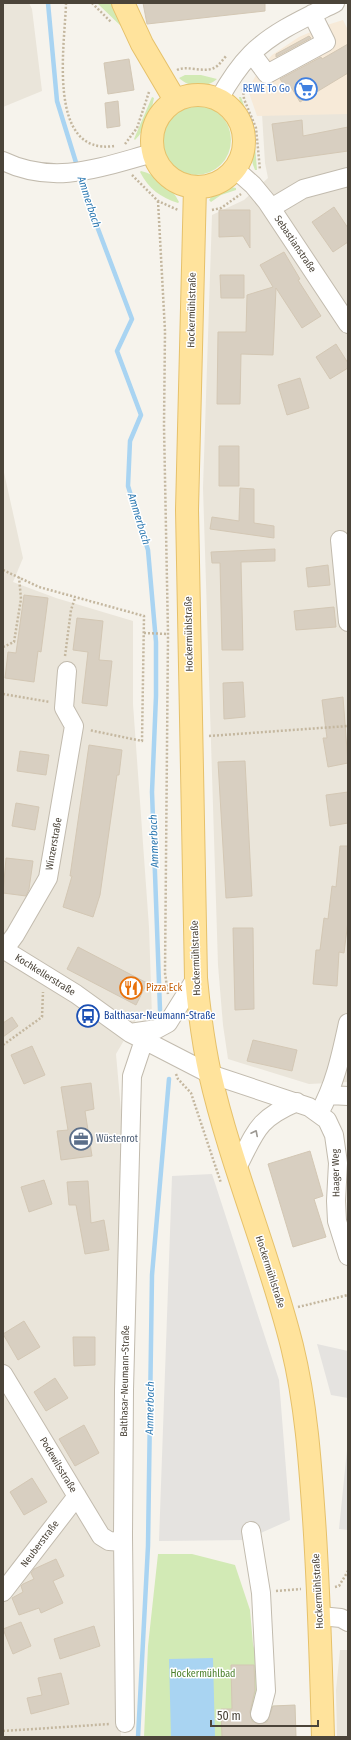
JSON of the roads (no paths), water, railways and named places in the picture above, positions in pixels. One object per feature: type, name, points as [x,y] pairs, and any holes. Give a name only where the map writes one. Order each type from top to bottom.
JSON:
[{"type":"main road","points":[[123,3],[142,44],[175,100]]},
{"type":"main road","points":[[203,94],[219,99],[229,106],[237,116],[243,129],[244,143],[242,157],[235,169],[223,180],[209,186],[195,187],[183,185],[169,177],[157,163],[153,153],[152,137],[155,123],[163,110],[175,100],[188,95],[203,94]]},
{"type":"main road","name":"Hockermühlstraße","points":[[195,187],[187,510],[196,978],[199,1016],[210,1074],[237,1168],[282,1311],[304,1403],[310,1462],[305,1589],[320,1616],[323,1737]]},
{"type":"street","points":[[219,99],[231,78],[252,54],[281,32],[335,3]]},
{"type":"street","points":[[252,54],[267,74],[326,42],[312,14]]},
{"type":"street","points":[[3,161],[19,169],[37,173],[59,174],[97,169],[153,153]]},
{"type":"street","name":"Sebastianstraße","points":[[235,169],[253,185],[271,208],[348,324]]},
{"type":"street","points":[[271,208],[304,189],[348,177]]},
{"type":"street","points":[[340,540],[348,622]]},
{"type":"street","name":"Winzerstraße","points":[[3,949],[15,936],[48,878],[74,726],[64,708],[67,671]]},
{"type":"street","name":"Kochkellerstraße","points":[[3,949],[137,1036],[210,1074]]},
{"type":"street","points":[[137,1036],[157,1029],[168,1023],[196,978]]},
{"type":"street","points":[[319,1113],[329,1095],[337,1072],[348,1023]]},
{"type":"street","name":"Balthasar-Neumann-Straße","points":[[117,1723],[123,1542],[124,1390],[132,1076],[137,1036]]},
{"type":"street","name":"Haager Weg","points":[[210,1074],[297,1102],[319,1113],[327,1120],[334,1135],[338,1163],[336,1201],[337,1221],[348,1256]]},
{"type":"street","points":[[329,1095],[348,1096]]},
{"type":"street","points":[[237,1168],[259,1126],[276,1111],[297,1102]]},
{"type":"street","name":"Podewilsstraße","points":[[3,1374],[101,1536],[109,1541],[123,1542]]},
{"type":"street","name":"Neuberstraße","points":[[3,1592],[77,1496]]},
{"type":"street","points":[[251,1531],[261,1593],[266,1691],[260,1714]]},
{"type":"street","points":[[320,1616],[342,1618],[348,1622]]},
{"type":"water","points":[[213,1658],[215,1737],[171,1737],[169,1659]]},
{"type":"waterway","name":"Ammerbach","points":[[48,3],[57,101],[78,169]]},
{"type":"waterway","name":"Ammerbach","points":[[80,176],[92,213],[132,319],[117,351],[141,415],[130,441],[128,486],[148,550],[156,642],[156,696],[152,792],[160,1010]]},
{"type":"waterway","name":"Ammerbach","points":[[138,1737],[148,1546],[152,1275],[169,1079]]},
{"type":"place","name":"REWE To Go","points":[[306,89]]},
{"type":"place","name":"Pizza Eck","points":[[131,988]]},
{"type":"place","name":"Balthasar-Neumann-Straße","points":[[88,1016]]},
{"type":"place","name":"Wüstenrot","points":[[81,1139]]},
{"type":"park label","name":"Hockermühlbad","points":[[203,1674]]}]
